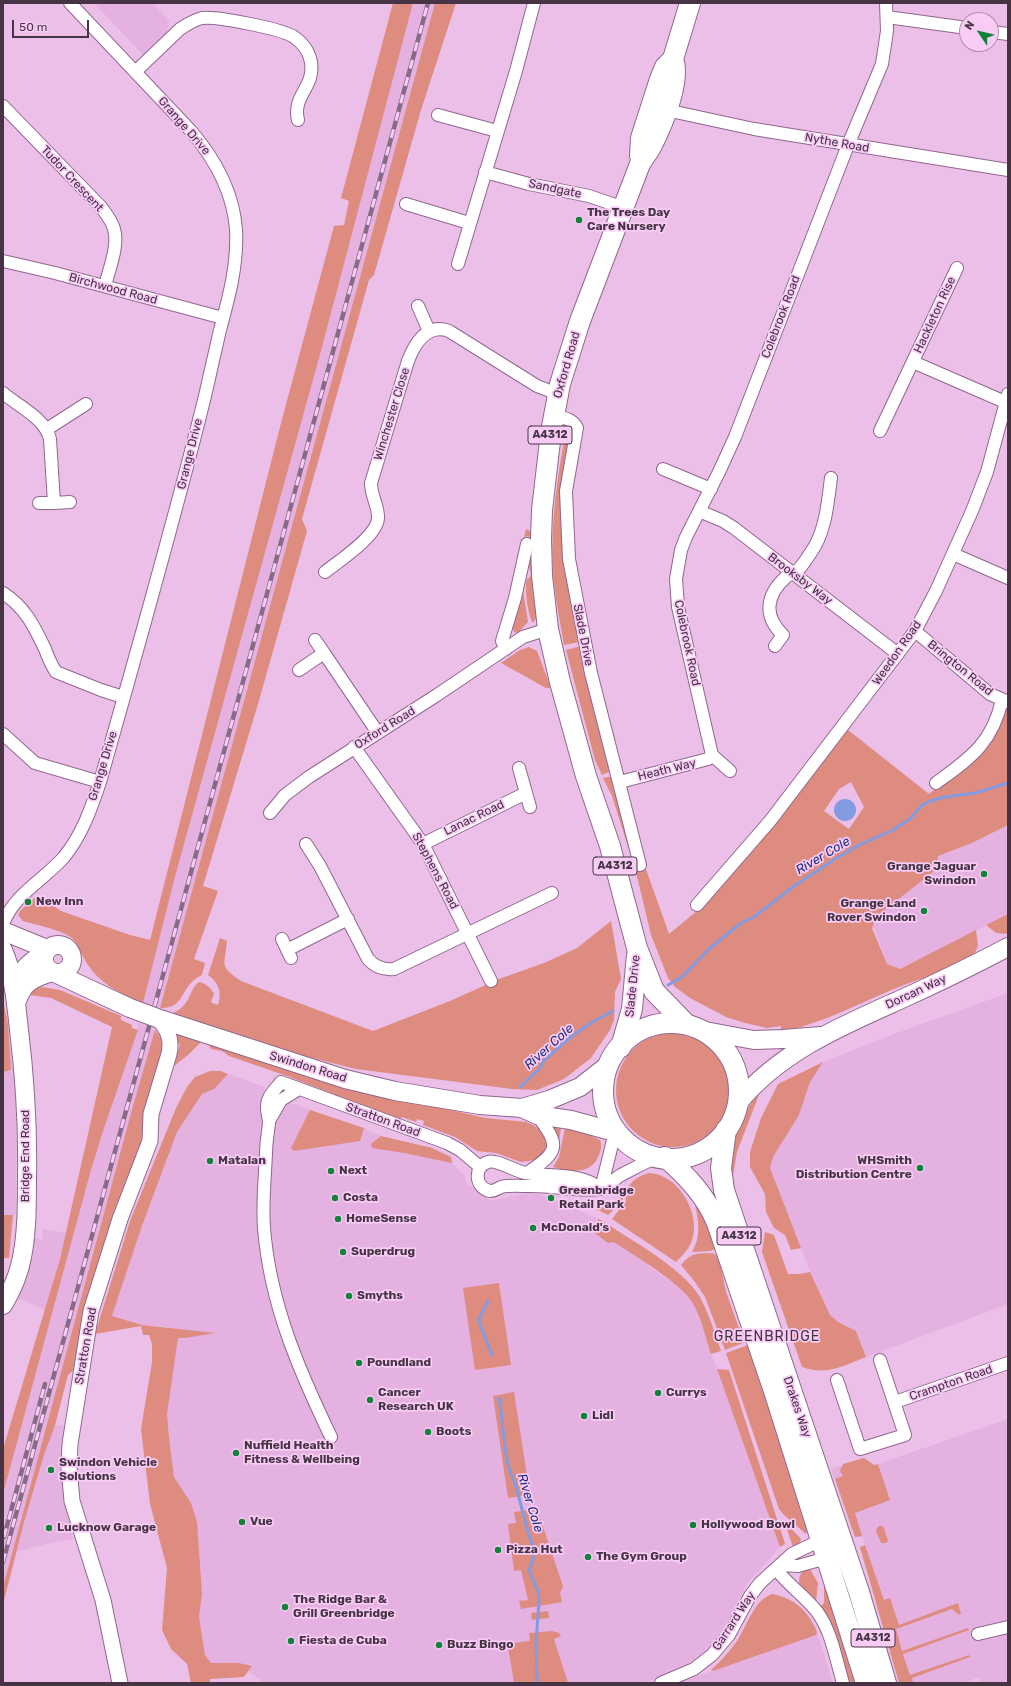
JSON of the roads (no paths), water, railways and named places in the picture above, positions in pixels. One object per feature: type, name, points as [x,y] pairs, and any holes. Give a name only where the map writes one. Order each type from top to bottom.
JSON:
[{"type":"main road","name":"Oxford Road","points":[[542,576],[542,510],[558,394],[580,321],[640,164],[641,138],[659,108],[660,79],[665,67],[673,59],[690,3]]},
{"type":"main road","name":"Slade Drive","points":[[542,576],[548,629],[560,682],[582,761],[610,846],[637,948],[654,990],[665,1004],[686,1024]]},
{"type":"main road","points":[[3,931],[46,952]]},
{"type":"main road","points":[[61,945],[68,949],[71,955],[69,968],[63,972],[36,977],[26,983],[15,996],[24,968],[34,959],[53,946],[61,945]]},
{"type":"main road","name":"Slade Drive","points":[[621,1047],[632,1009],[637,948]]},
{"type":"main road","name":"Dorcan Way","points":[[738,1103],[754,1084],[765,1074],[824,1035],[1008,948]]},
{"type":"main road","name":"Bridge End Road","points":[[3,950],[10,969],[15,996],[26,1103],[27,1205],[24,1246],[20,1266],[12,1288],[3,1305]]},
{"type":"main road","points":[[46,952],[44,964],[54,973]]},
{"type":"main road","name":"Swindon Road","points":[[71,955],[102,995]]},
{"type":"main road","name":"Swindon Road","points":[[54,973],[130,1008],[157,1018],[292,1063],[365,1084],[461,1102],[530,1111],[615,1132]]},
{"type":"main road","name":"A4312","points":[[669,1023],[686,1024],[705,1031],[722,1045],[734,1063],[739,1084],[738,1103],[733,1120],[713,1144],[699,1152],[682,1157],[662,1157],[641,1150],[615,1132],[607,1115],[603,1100],[603,1085],[607,1066],[621,1047],[634,1035],[648,1028],[669,1023]]},
{"type":"main road","name":"Dorcan Way","points":[[705,1031],[754,1040],[824,1035]]},
{"type":"main road","name":"Swindon Road","points":[[530,1111],[549,1100],[574,1090],[592,1079],[607,1066]]},
{"type":"main road","name":"Drakes Way","points":[[726,1130],[721,1168],[724,1190],[833,1546],[866,1683]]},
{"type":"main road","name":"Drakes Way","points":[[662,1157],[697,1189],[706,1200],[717,1223],[775,1394],[886,1683]]},
{"type":"street","name":"Grange Drive","points":[[3,924],[7,913],[16,902],[59,861],[70,848],[83,828],[100,782],[171,527],[223,318],[236,258],[234,215],[226,187],[214,161],[199,140],[70,3]]},
{"type":"street","points":[[458,264],[469,223],[516,71],[534,3]]},
{"type":"street","name":"Colebrook Road","points":[[712,755],[676,594],[677,571],[681,550],[699,510],[727,455],[848,144],[882,64],[887,31],[886,3]]},
{"type":"street","points":[[887,17],[959,27]]},
{"type":"street","points":[[135,72],[180,29],[201,18],[218,18],[284,32],[295,37],[301,42],[306,49],[311,62],[310,79],[296,108],[298,120]]},
{"type":"street","name":"Tudor Crescent","points":[[3,106],[101,207],[110,219],[114,230],[114,247],[105,286]]},
{"type":"street","name":"Nythe Road","points":[[659,108],[729,124],[1008,170]]},
{"type":"street","points":[[438,115],[497,131]]},
{"type":"street","name":"Sandgate","points":[[485,172],[530,184],[589,196],[624,208]]},
{"type":"street","points":[[406,204],[469,223]]},
{"type":"street","name":"Birchwood Road","points":[[3,261],[105,286],[223,318]]},
{"type":"street","name":"Hackleton Rise","points":[[880,432],[957,268]]},
{"type":"street","points":[[418,306],[429,331],[439,329],[449,331],[537,386],[558,394]]},
{"type":"street","name":"Winchester Close","points":[[325,572],[359,546],[376,527],[378,516],[372,494],[371,483],[408,361],[420,339],[429,331]]},
{"type":"street","name":"Hackleton Rise","points":[[913,362],[1007,398]]},
{"type":"street","points":[[3,393],[47,429],[50,439],[54,503]]},
{"type":"street","name":"Weedon Road","points":[[697,905],[718,874],[770,821],[915,631],[953,554],[981,489],[1007,398]]},
{"type":"street","points":[[47,429],[86,404]]},
{"type":"street","name":"Slade Drive","points":[[554,416],[574,422],[577,428],[566,491],[569,559],[587,658],[620,782],[640,865]]},
{"type":"street","points":[[664,469],[711,489]]},
{"type":"street","points":[[775,646],[783,635],[771,621],[769,610],[770,602],[776,590],[786,577],[804,562],[815,546],[825,519],[831,478]]},
{"type":"street","points":[[39,503],[70,502]]},
{"type":"street","name":"Brooksby Way","points":[[699,510],[734,528],[898,654]]},
{"type":"street","points":[[506,649],[502,641],[515,598],[527,544]]},
{"type":"street","points":[[953,554],[1008,578]]},
{"type":"street","points":[[3,593],[20,606],[26,613],[33,624],[56,672],[123,697]]},
{"type":"street","name":"Oxford Road","points":[[270,813],[278,802],[296,786],[354,747],[378,733],[523,637],[548,629]]},
{"type":"street","name":"Brington Road","points":[[915,631],[985,690],[1005,701]]},
{"type":"street","points":[[315,640],[378,733]]},
{"type":"street","points":[[299,670],[324,653]]},
{"type":"street","points":[[936,782],[970,758],[982,745],[997,720],[1005,701]]},
{"type":"street","points":[[3,734],[35,763],[100,782]]},
{"type":"street","name":"Stephens Road","points":[[354,747],[423,844],[491,981]]},
{"type":"street","points":[[712,755],[730,771]]},
{"type":"street","name":"Heath Way","points":[[620,782],[708,759],[712,755]]},
{"type":"street","points":[[520,768],[530,807]]},
{"type":"street","name":"Lanac Road","points":[[423,844],[526,793]]},
{"type":"street","points":[[306,844],[320,866],[368,959],[375,965],[385,969],[394,969],[552,893]]},
{"type":"street","points":[[287,949],[348,919]]},
{"type":"street","name":"Stratton Road","points":[[120,1683],[101,1595],[72,1501],[69,1454],[91,1311],[120,1219],[150,1141],[151,1114],[170,1046],[168,1031],[157,1018]]},
{"type":"street","name":"Stratton Road","points":[[269,1121],[267,1101],[270,1094],[281,1082],[447,1143],[460,1150],[480,1167]]},
{"type":"street","points":[[299,1089],[281,1100],[269,1121],[267,1134],[264,1206],[266,1251],[279,1314],[285,1332],[311,1395],[331,1437]]},
{"type":"street","points":[[527,1173],[544,1161],[549,1156],[553,1147],[551,1134],[530,1111]]},
{"type":"street","points":[[600,1189],[615,1132]]},
{"type":"street","points":[[502,1187],[506,1179],[505,1169],[499,1163],[491,1161],[480,1167],[478,1179],[481,1186],[489,1191],[494,1191],[502,1187],[533,1186],[583,1190],[600,1189],[637,1166],[662,1157]]},
{"type":"street","points":[[502,1166],[527,1173],[586,1180],[593,1183],[600,1189]]},
{"type":"street","name":"Crampton Road","points":[[837,1380],[860,1449],[905,1435],[880,1360]]},
{"type":"street","name":"Crampton Road","points":[[895,1402],[1008,1364]]},
{"type":"street","points":[[833,1546],[798,1566],[779,1567],[790,1585],[813,1607],[822,1619],[831,1641],[843,1683]]},
{"type":"street","name":"Garrard Way","points":[[661,1683],[694,1669],[712,1655],[729,1634],[752,1592],[792,1554],[833,1546]]},
{"type":"street","points":[[978,1634],[1008,1626]]},
{"type":"water","points":[[845,799],[849,800],[855,806],[855,814],[849,820],[845,821],[841,820],[835,814],[834,810],[835,806],[841,800]]},
{"type":"waterway","name":"River Cole","points":[[668,985],[682,977],[710,948],[741,923],[754,917],[794,886],[832,861],[857,846],[893,830],[911,818],[921,806],[930,801],[945,797],[975,793],[1008,783]]},
{"type":"waterway","name":"River Cole","points":[[520,1087],[540,1068],[544,1060],[571,1037],[589,1024],[613,1011]]},
{"type":"waterway","name":"River Cole","points":[[488,1301],[479,1319],[492,1355]]},
{"type":"waterway","name":"River Cole","points":[[499,1398],[508,1464],[534,1549],[534,1556],[529,1571],[538,1591],[539,1602],[536,1642],[537,1683]]},
{"type":"railway","points":[[3,1562],[428,3]]},
{"type":"railway","points":[[4,1537],[45,1384]]},
{"type":"place","name":"The Trees Day Care Nursery","points":[[579,220]]},
{"type":"place","name":"Grange Jaguar Swindon","points":[[984,874]]},
{"type":"place","name":"New Inn","points":[[28,902]]},
{"type":"place","name":"Grange Land Rover Swindon","points":[[924,911]]},
{"type":"place","name":"Matalan","points":[[210,1161]]},
{"type":"place","name":"WHSmith Distribution Centre","points":[[920,1168]]},
{"type":"place","name":"Next","points":[[331,1171]]},
{"type":"place","name":"Costa","points":[[335,1198]]},
{"type":"place","name":"Greenbridge Retail Park","points":[[551,1198]]},
{"type":"place","name":"HomeSense","points":[[338,1219]]},
{"type":"place","name":"McDonald's","points":[[533,1228]]},
{"type":"place","name":"Superdrug","points":[[343,1252]]},
{"type":"place","name":"Smyths","points":[[349,1296]]},
{"type":"place","name":"Poundland","points":[[359,1363]]},
{"type":"place","name":"Currys","points":[[658,1393]]},
{"type":"place","name":"Cancer Research UK","points":[[370,1400]]},
{"type":"place","name":"Lidl","points":[[584,1416]]},
{"type":"place","name":"Boots","points":[[428,1432]]},
{"type":"place","name":"Nuffield Health Fitness & Wellbeing","points":[[236,1453]]},
{"type":"place","name":"Swindon Vehicle Solutions","points":[[51,1470]]},
{"type":"place","name":"Vue","points":[[242,1522]]},
{"type":"place","name":"Hollywood Bowl","points":[[693,1525]]},
{"type":"place","name":"Lucknow Garage","points":[[49,1528]]},
{"type":"place","name":"Pizza Hut","points":[[498,1550]]},
{"type":"place","name":"The Gym Group","points":[[588,1557]]},
{"type":"place","name":"The Ridge Bar & Grill Greenbridge","points":[[285,1607]]},
{"type":"place","name":"Fiesta de Cuba","points":[[291,1641]]},
{"type":"place","name":"Buzz Bingo","points":[[439,1645]]},
{"type":"district","name":"GREENBRIDGE","points":[[767,1337]]}]
